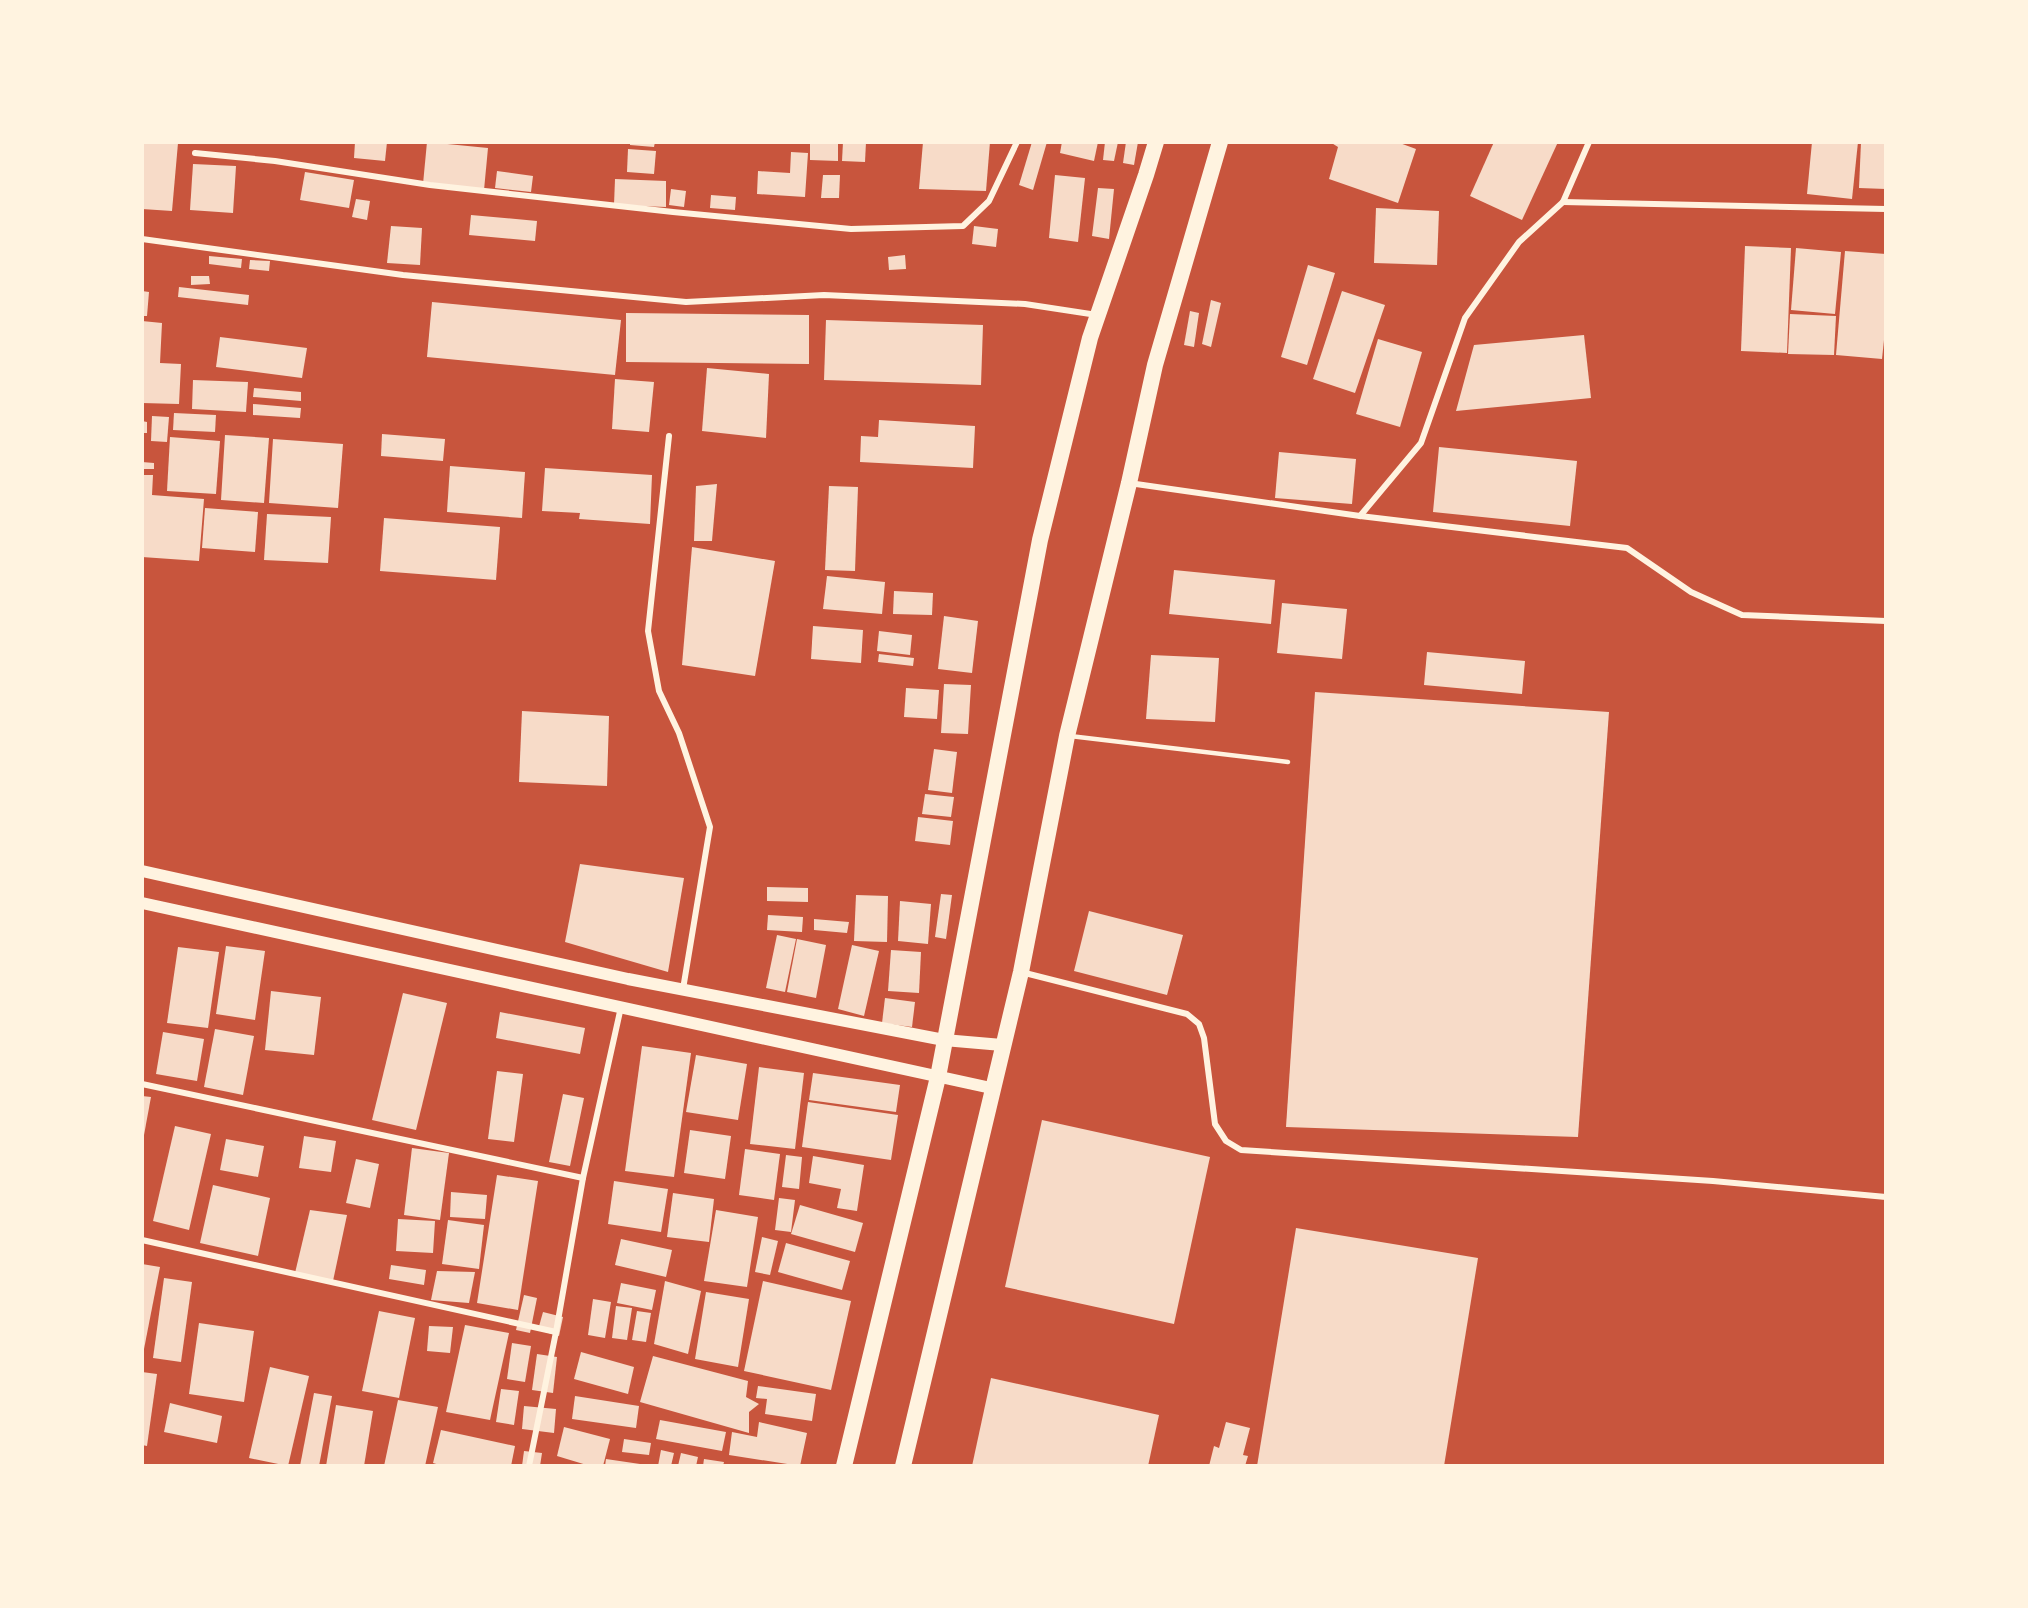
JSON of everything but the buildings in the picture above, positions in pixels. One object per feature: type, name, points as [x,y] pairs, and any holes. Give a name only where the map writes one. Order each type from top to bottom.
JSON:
[{"type":"highway","points":[[844,1466],[938,1077],[1040,540],[1090,338],[1156,142]]},
{"type":"highway","points":[[903,1466],[1021,972],[1067,736],[1129,483],[1155,364],[1220,142]]},
{"type":"main road","points":[[142,871],[628,979],[944,1040],[1002,1045]]},
{"type":"main road","points":[[142,903],[992,1088]]},
{"type":"street","points":[[195,153],[275,161],[430,185],[851,229],[963,226],[989,201],[1017,142]]},
{"type":"street","points":[[1360,516],[1421,443],[1465,318],[1519,242],[1563,202],[1589,142]]},
{"type":"street","points":[[1563,202],[1886,209]]},
{"type":"street","points":[[142,240],[403,275],[686,302],[824,295],[1025,304],[1097,315]]},
{"type":"street","points":[[669,436],[648,632],[659,691],[678,733],[710,827],[683,989]]},
{"type":"street","points":[[1129,483],[1360,516],[1627,548],[1691,592],[1742,615],[1886,621]]},
{"type":"street","points":[[1021,972],[1187,1014],[1199,1024],[1204,1038],[1215,1124],[1226,1142],[1241,1150],[1713,1181],[1886,1197]]},
{"type":"street","points":[[530,1466],[583,1178],[621,1007]]},
{"type":"street","points":[[142,1084],[583,1178]]},
{"type":"street","points":[[142,1240],[556,1332]]},
{"type":"lane","points":[[1067,736],[1288,762]]}]
